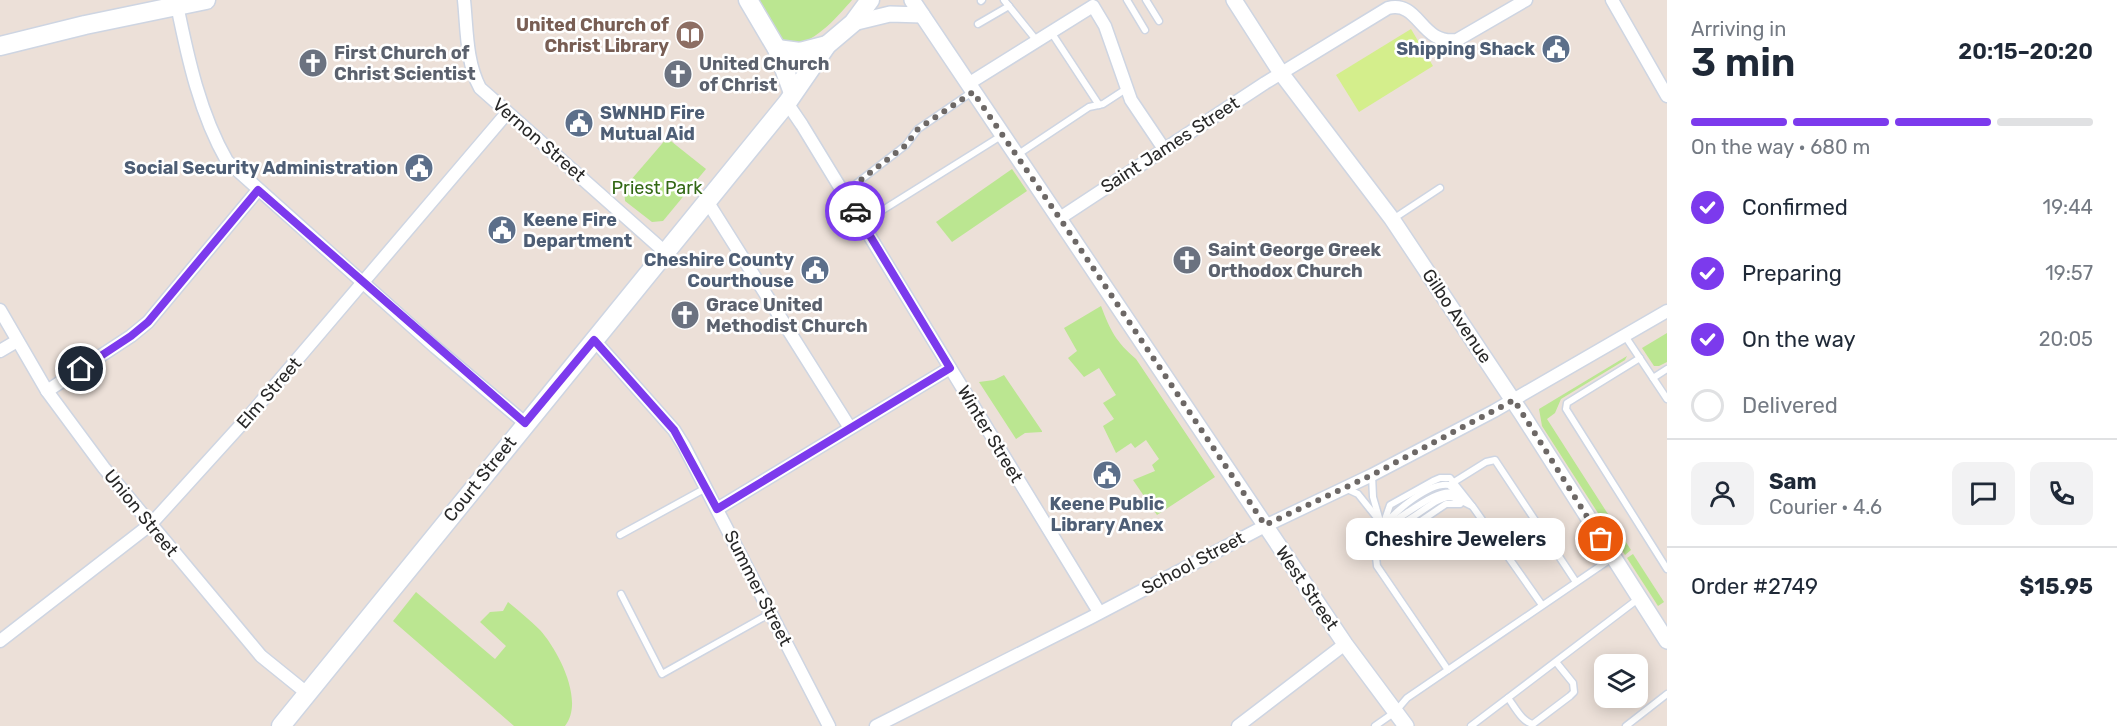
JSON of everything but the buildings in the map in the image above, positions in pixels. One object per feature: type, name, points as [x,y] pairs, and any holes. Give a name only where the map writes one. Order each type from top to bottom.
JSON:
[{"type":"main road","points":[[0,46],[206,0]]},
{"type":"main road","points":[[748,0],[777,49],[790,98]]},
{"type":"main road","points":[[777,49],[800,52],[827,45],[862,8]]},
{"type":"main road","name":"Court Street","points":[[281,726],[525,423],[708,201],[790,98],[827,45]]},
{"type":"street","name":"Vernon Street","points":[[464,0],[470,62],[480,88],[665,252]]},
{"type":"street","name":"West Street","points":[[912,0],[1345,644],[1406,726]]},
{"type":"street","name":"Gilbo Avenue","points":[[1234,0],[1281,73],[1392,219],[1514,400],[1667,641]]},
{"type":"street","points":[[1385,4],[1410,10],[1438,39],[1448,41],[1457,40],[1526,0]]},
{"type":"street","points":[[1612,0],[1667,96]]},
{"type":"street","points":[[970,88],[1091,3],[1106,26],[1131,100],[1164,149]]},
{"type":"street","name":"Saint James Street","points":[[1060,218],[1385,4]]},
{"type":"street","points":[[177,5],[203,107],[214,138],[227,161],[364,281],[435,347],[525,423]]},
{"type":"street","points":[[862,8],[890,14],[922,15]]},
{"type":"street","name":"Winter Street","points":[[790,98],[862,224],[1099,612]]},
{"type":"street","name":"Elm Street","points":[[0,640],[151,524],[249,416],[507,113]]},
{"type":"street","points":[[47,391],[131,336],[148,322],[258,190]]},
{"type":"street","points":[[708,201],[850,428]]},
{"type":"street","name":"Union Street","points":[[0,310],[47,391],[104,468],[261,656],[308,694]]},
{"type":"street","name":"School Street","points":[[876,726],[1265,525],[1372,475],[1514,400],[1667,311]]},
{"type":"street","name":"Summer Street","points":[[594,340],[674,430],[829,726]]},
{"type":"street","points":[[0,351],[17,341]]},
{"type":"street","points":[[717,509],[950,368]]},
{"type":"street","points":[[1238,726],[1345,644]]},
{"type":"lane","points":[[1004,0],[1036,42]]},
{"type":"lane","points":[[1127,0],[1144,30]]},
{"type":"lane","points":[[1146,0],[1158,21]]},
{"type":"lane","points":[[978,24],[1009,6]]},
{"type":"lane","points":[[1051,32],[1099,105]]},
{"type":"lane","points":[[844,193],[906,145],[918,129],[970,88]]},
{"type":"lane","points":[[1016,156],[1089,107],[1099,105],[1126,88]]},
{"type":"lane","points":[[862,224],[1002,135]]},
{"type":"lane","points":[[1392,219],[1440,188]]},
{"type":"lane","points":[[1625,336],[1667,399]]},
{"type":"lane","points":[[1640,357],[1568,403],[1566,409],[1667,569]]},
{"type":"lane","points":[[1653,378],[1667,369]]},
{"type":"lane","points":[[1454,482],[1486,462],[1495,460],[1576,582]]},
{"type":"lane","points":[[1372,475],[1373,497],[1383,533],[1376,557],[1377,566],[1448,670]]},
{"type":"lane","points":[[1382,525],[1390,505],[1440,478],[1450,478],[1542,605]]},
{"type":"lane","points":[[620,535],[706,488]]},
{"type":"lane","points":[[1346,488],[1358,494],[1382,525],[1406,531],[1446,504],[1456,503],[1473,507]]},
{"type":"lane","points":[[1382,525],[1397,521],[1436,495],[1446,492],[1451,492],[1473,507]]},
{"type":"lane","points":[[1375,726],[1395,712],[1407,698],[1612,557]]},
{"type":"lane","points":[[621,594],[662,674],[771,613]]},
{"type":"lane","points":[[1472,726],[1639,598]]},
{"type":"lane","points":[[1508,698],[1524,720],[1533,724],[1570,696],[1575,688],[1556,662]]},
{"type":"lane","points":[[1626,726],[1667,695]]},
{"type":"green space","points":[[759,0],[852,0],[819,33],[798,43],[788,43],[775,34]]},
{"type":"green space","points":[[1411,29],[1433,66],[1359,112],[1336,75]]},
{"type":"green space","name":"Priest Park","points":[[667,138],[706,169],[663,221],[652,222],[625,201],[624,188]]},
{"type":"green space","points":[[1012,169],[1027,191],[952,242],[936,222]]},
{"type":"green space","points":[[1101,306],[1114,335],[1136,359],[1215,477],[1157,515],[1133,480],[1155,471],[1152,465],[1159,459],[1146,440],[1135,448],[1131,443],[1116,453],[1103,426],[1114,419],[1103,403],[1116,395],[1099,368],[1084,377],[1068,358],[1077,351],[1064,328]]},
{"type":"green space","points":[[1667,333],[1667,362],[1654,366],[1642,348]]},
{"type":"green space","points":[[1627,356],[1625,360],[1561,399],[1555,413],[1547,419],[1631,550],[1625,555],[1542,426],[1539,409]]},
{"type":"green space","points":[[1004,375],[1042,432],[1025,433],[1016,439],[979,382],[994,380]]},
{"type":"green space","points":[[1633,554],[1664,602],[1658,606],[1627,558]]},
{"type":"green space","points":[[416,592],[495,659],[506,646],[480,622],[490,612],[503,611],[508,602],[528,619],[547,639],[567,676],[572,703],[570,716],[565,726],[514,726],[393,621]]},
{"type":"way so far","points":[[855,211],[844,193],[906,145],[918,129],[973,92],[1265,525],[1372,475],[1514,400],[1601,539]]},
{"type":"place","name":"United Church of Christ Library","points":[[690,35]]},
{"type":"place","name":"Shipping Shack","points":[[1556,49]]},
{"type":"place","name":"First Church of Christ Scientist","points":[[313,63]]},
{"type":"place","name":"United Church of Christ","points":[[678,74]]},
{"type":"place","name":"SWNHD Fire Mutual Aid","points":[[579,123]]},
{"type":"place","name":"Social Security Administration","points":[[419,168]]},
{"type":"place","name":"Keene Fire Department","points":[[502,230]]},
{"type":"place","name":"Saint George Greek Orthodox Church","points":[[1187,260]]},
{"type":"place","name":"Cheshire County Courthouse","points":[[815,270]]},
{"type":"place","name":"Grace United Methodist Church","points":[[685,315]]},
{"type":"place","name":"Keene Public Library Anex","points":[[1107,475]]},
{"type":"place","name":"Cheshire Jewelers","points":[[1601,539]]},
{"type":"route","points":[[81,369],[148,322],[258,190],[435,347],[525,423],[594,340],[674,430],[717,509],[950,368],[855,211]]}]
